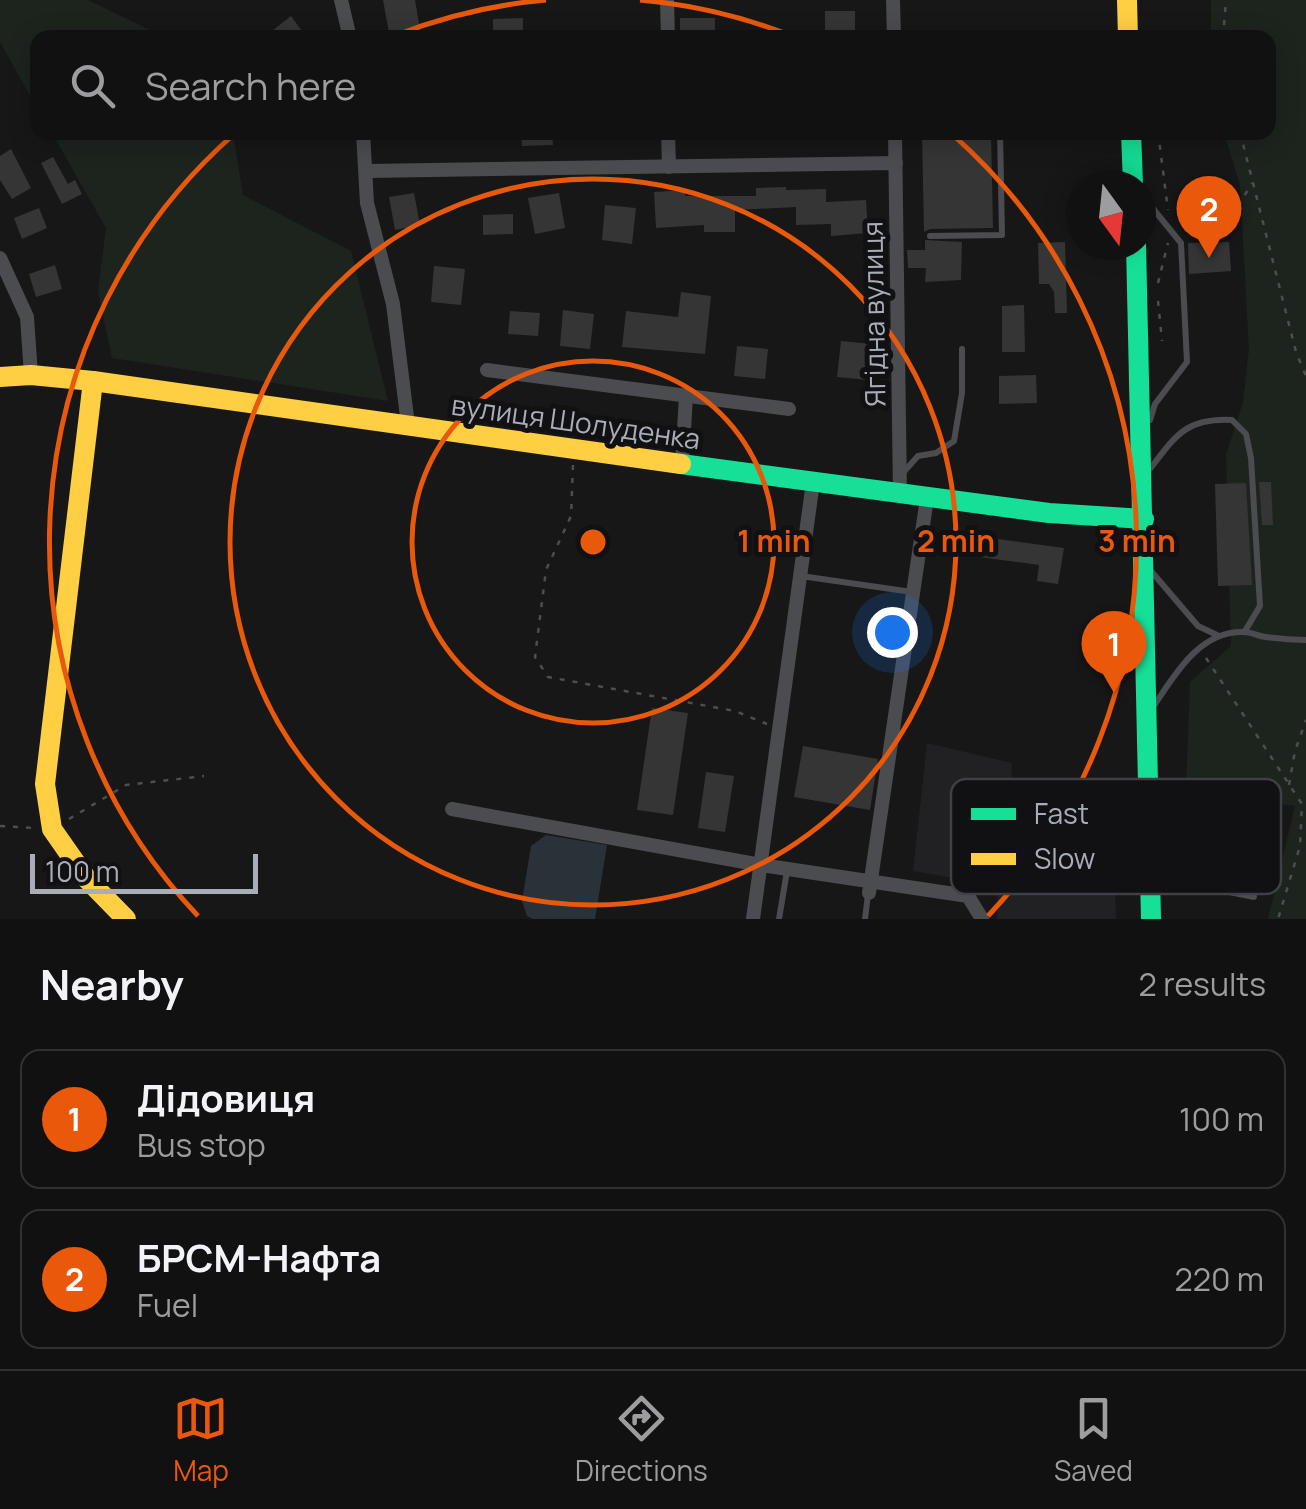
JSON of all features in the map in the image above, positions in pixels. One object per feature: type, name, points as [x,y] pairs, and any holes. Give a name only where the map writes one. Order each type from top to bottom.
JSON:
[{"type":"main road","points":[[1127,0],[1128,30]]},
{"type":"main road","points":[[1130,140],[1132,170]]},
{"type":"main road","points":[[1136,260],[1149,779]]},
{"type":"main road","name":"вулиця Шолуденка","points":[[0,377],[93,381],[813,482],[900,485],[927,498],[1050,513],[1144,519]]},
{"type":"main road","points":[[93,381],[45,784],[52,829],[87,879],[126,919]]},
{"type":"street","points":[[341,0],[348,30]]},
{"type":"street","points":[[667,0],[668,30]]},
{"type":"street","points":[[894,0],[894,30]]},
{"type":"street","points":[[364,140],[367,203],[393,304],[408,425]]},
{"type":"street","points":[[668,140],[668,168]]},
{"type":"street","name":"Ягідна вулиця","points":[[895,140],[900,485]]},
{"type":"street","points":[[367,171],[896,164]]},
{"type":"street","points":[[0,258],[27,317],[31,376]]},
{"type":"street","points":[[487,370],[790,409]]},
{"type":"street","points":[[682,464],[686,396]]},
{"type":"street","points":[[753,919],[813,482]]},
{"type":"street","points":[[871,886],[927,498]]},
{"type":"street","points":[[452,809],[871,886],[968,896],[982,919]]},
{"type":"lane","points":[[930,236],[1002,235],[1000,140]]},
{"type":"lane","points":[[1142,445],[1155,404],[1187,362],[1181,242],[1156,213]]},
{"type":"lane","points":[[900,485],[918,456],[936,453],[954,441],[962,393],[962,349]]},
{"type":"lane","points":[[1143,478],[1178,432],[1207,419],[1232,420],[1246,434],[1251,458],[1260,606],[1245,631]]},
{"type":"lane","points":[[1145,564],[1198,626],[1218,635]]},
{"type":"lane","points":[[800,576],[913,592]]},
{"type":"lane","points":[[1148,714],[1176,671],[1218,635],[1245,631],[1264,637],[1306,640]]},
{"type":"lane","points":[[779,919],[787,869]]},
{"type":"lane","points":[[865,919],[871,886]]},
{"type":"lane","points":[[1241,894],[1254,896]]},
{"type":"path","points":[[1224,30],[1226,0]]},
{"type":"path","points":[[1242,140],[1296,352],[1306,376]]},
{"type":"path","points":[[1171,232],[1227,225],[1252,182]]},
{"type":"path","points":[[573,448],[571,516],[546,570],[535,657],[548,677],[735,710],[780,728]]},
{"type":"path","points":[[1199,648],[1288,787],[1304,804],[1300,846],[1278,919]]},
{"type":"path","points":[[1288,787],[1306,720]]},
{"type":"path","points":[[0,826],[52,829],[126,785],[204,776]]},
{"type":"shaded area","points":[[0,0],[88,0],[150,30],[30,30],[30,96],[0,42]]},
{"type":"shaded area","points":[[1211,0],[1306,0],[1306,919],[1268,919],[1274,894],[1281,894],[1281,865],[1295,806],[1281,804],[1281,779],[1186,779],[1190,682],[1231,646],[1226,455],[1243,402],[1249,349],[1240,185],[1226,140],[1276,140],[1276,30],[1211,30]]},
{"type":"shaded area","points":[[56,140],[234,140],[243,195],[351,251],[388,401],[112,358],[98,291],[106,228]]},
{"type":"shaded area","points":[[927,743],[1012,763],[1011,779],[951,779],[951,878],[913,871]]},
{"type":"shaded area","points":[[546,835],[607,845],[595,919],[527,916],[522,901],[531,846]]},
{"type":"shaded area","points":[[998,894],[1115,894],[1116,919],[997,919]]},
{"type":"building","points":[[383,0],[415,0],[420,30],[389,30]]},
{"type":"building","points":[[825,11],[855,11],[855,30],[825,30]]},
{"type":"building","points":[[291,16],[301,30],[273,30]]},
{"type":"building","points":[[523,18],[523,30],[493,30],[493,19]]},
{"type":"building","points":[[680,18],[715,18],[715,30],[680,30]]},
{"type":"building","points":[[522,140],[553,140],[553,145],[522,146]]},
{"type":"building","points":[[922,140],[991,140],[993,228],[924,232]]},
{"type":"building","points":[[11,149],[31,188],[12,199],[0,180],[0,156]]},
{"type":"building","points":[[53,157],[68,184],[75,180],[82,194],[62,204],[41,163]]},
{"type":"building","points":[[756,188],[826,189],[826,202],[866,200],[868,233],[831,236],[831,224],[796,225],[796,207],[735,210],[735,232],[704,232],[704,225],[656,228],[654,192],[685,190],[685,196],[756,196]]},
{"type":"building","points":[[414,193],[420,225],[395,230],[389,197]]},
{"type":"building","points":[[559,193],[565,228],[535,234],[528,198]]},
{"type":"building","points":[[605,205],[636,208],[632,244],[602,240]]},
{"type":"building","points":[[39,208],[47,228],[22,239],[14,218]]},
{"type":"building","points":[[513,214],[513,234],[483,235],[483,215]]},
{"type":"building","points":[[925,240],[962,242],[961,280],[925,282],[926,268],[908,268],[907,250],[925,250]]},
{"type":"building","points":[[1065,242],[1067,313],[1055,313],[1054,292],[1049,284],[1039,284],[1038,243]]},
{"type":"building","points":[[1229,242],[1231,271],[1189,274],[1188,243]]},
{"type":"building","points":[[55,265],[62,289],[36,297],[29,274]]},
{"type":"building","points":[[434,266],[465,269],[461,305],[431,302]]},
{"type":"building","points":[[681,292],[711,296],[705,354],[622,347],[626,311],[678,317]]},
{"type":"building","points":[[1024,305],[1025,352],[1002,352],[1002,306]]},
{"type":"building","points":[[563,310],[594,314],[590,349],[560,346]]},
{"type":"building","points":[[510,311],[540,313],[538,336],[508,334]]},
{"type":"building","points":[[841,341],[871,344],[868,380],[837,377]]},
{"type":"building","points":[[737,346],[768,349],[765,379],[734,376]]},
{"type":"building","points":[[1036,375],[1037,403],[999,404],[999,376]]},
{"type":"building","points":[[1259,482],[1271,482],[1273,525],[1262,525]]},
{"type":"building","points":[[1246,483],[1252,585],[1218,586],[1215,484]]},
{"type":"building","points":[[947,532],[1064,548],[1058,584],[1037,581],[1039,565],[944,552]]},
{"type":"building","points":[[652,708],[688,713],[673,815],[637,810]]},
{"type":"building","points":[[803,746],[878,759],[870,810],[794,797]]},
{"type":"building","points":[[706,772],[734,776],[725,832],[698,828]]},
{"type":"traffic: fast","points":[[1131,140],[1132,170]]},
{"type":"traffic: fast","points":[[1136,260],[1148,779]]},
{"type":"traffic: fast","points":[[681,464],[1049,513],[1144,519]]},
{"type":"traffic: fast","points":[[1150,894],[1151,919]]},
{"type":"traffic: slow","points":[[1127,0],[1128,30]]},
{"type":"traffic: slow","points":[[0,377],[31,375],[93,381],[681,464]]},
{"type":"traffic: slow","points":[[93,381],[45,784],[52,829],[87,879],[126,919]]},
{"type":"place","name":"БРСМ-Нафта","points":[[1209,258]]},
{"type":"place","name":"Дідовиця","points":[[1114,693]]}]
